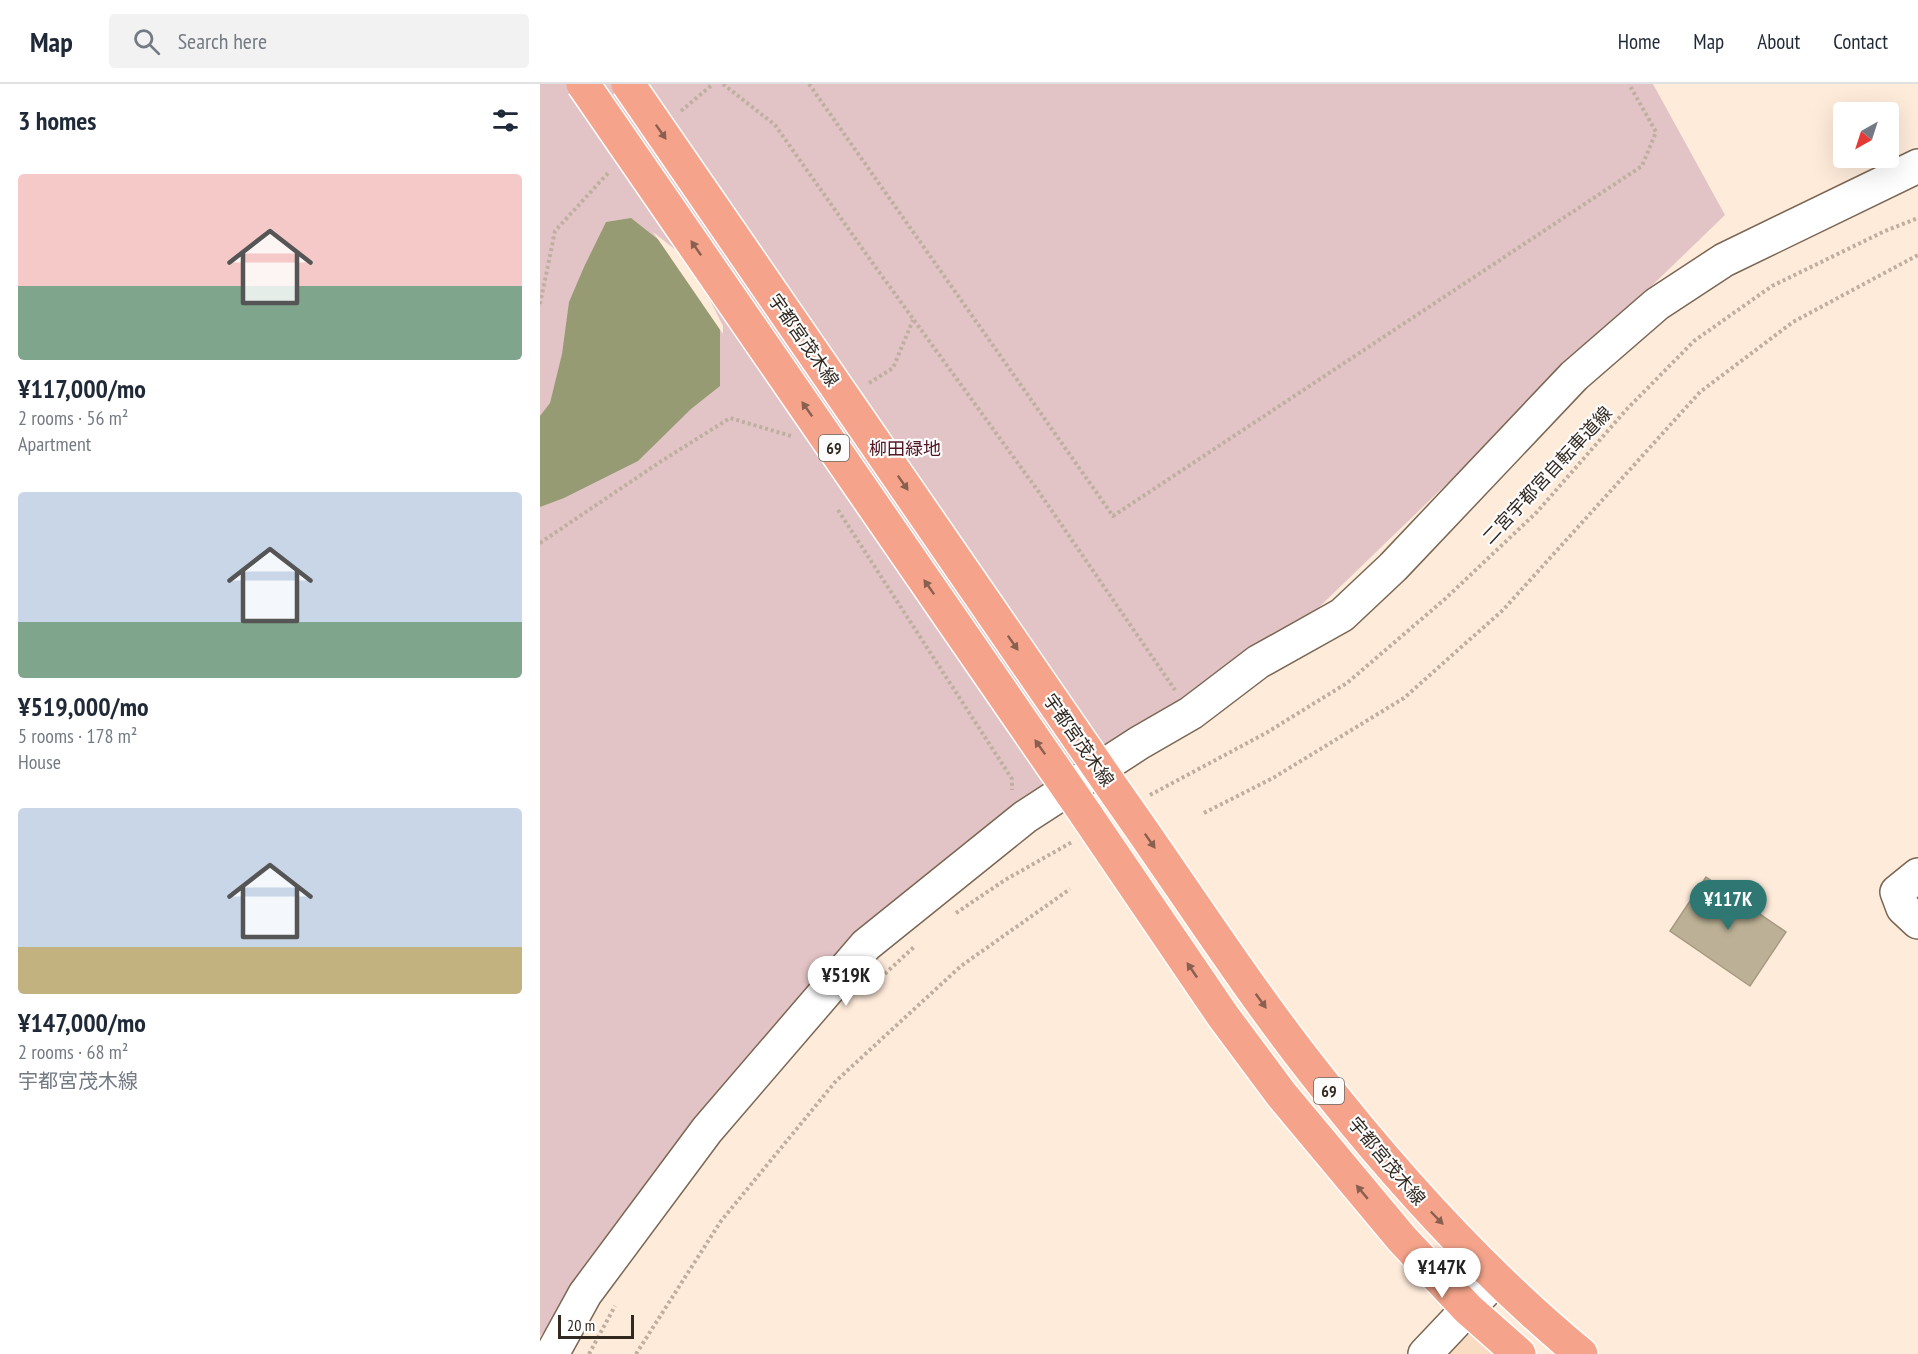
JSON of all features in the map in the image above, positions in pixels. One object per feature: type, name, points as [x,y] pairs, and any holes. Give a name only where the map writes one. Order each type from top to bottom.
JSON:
[{"type":"main road","name":"宇都宮茂木線","points":[[583,84],[1081,826],[1281,1094],[1402,1239],[1468,1309],[1519,1354]]},
{"type":"main road","name":"宇都宮茂木線","points":[[628,84],[1129,796],[1247,982],[1313,1071],[1429,1210],[1496,1279],[1581,1354]]},
{"type":"street","points":[[552,1354],[585,1294],[707,1130],[866,945],[1025,816],[1191,713],[1258,662],[1342,615],[1393,567],[1574,376],[1657,304],[1724,260],[1918,166]]},
{"type":"street","points":[[1918,875],[1897,892],[1903,908],[1918,922]]},
{"type":"street","points":[[1425,1354],[1496,1279]]},
{"type":"path","points":[[679,113],[713,84]]},
{"type":"path","points":[[723,84],[775,125],[1041,495],[1191,713]]},
{"type":"path","points":[[809,84],[1113,516],[1642,166],[1656,132],[1629,84]]},
{"type":"path","points":[[540,304],[555,231],[611,170]]},
{"type":"path","name":"二宮宇都宮自転車道線","points":[[1129,796],[1266,733],[1347,683],[1445,599],[1537,512],[1626,410],[1694,341],[1772,286],[1885,231],[1918,218]]},
{"type":"path","points":[[1204,813],[1273,778],[1404,698],[1503,610],[1700,392],[1793,322],[1918,255]]},
{"type":"path","points":[[865,386],[893,368],[913,320]]},
{"type":"path","points":[[540,543],[730,418],[790,436],[796,446]]},
{"type":"path","points":[[790,436],[799,430]]},
{"type":"path","points":[[834,505],[1012,779],[1011,829]]},
{"type":"path","points":[[950,918],[1081,826]]},
{"type":"path","points":[[636,1354],[721,1221],[836,1081],[961,966],[1070,889]]},
{"type":"path","points":[[870,988],[922,940]]},
{"type":"path","points":[[589,1354],[619,1300]]},
{"type":"shaded area","points":[[631,218],[688,263],[720,327],[720,386],[691,409],[638,461],[564,498],[540,507],[540,416],[550,403],[562,354],[569,302],[606,222]]},
{"type":"shaded area","points":[[1472,1330],[1498,1354],[1448,1354]]},
{"type":"green space","name":"柳田緑地","points":[[540,84],[1653,84],[1725,215],[1284,641],[998,818],[540,1336]]},
{"type":"pier","points":[[653,232],[691,262],[723,326],[723,334]]},
{"type":"building","points":[[1706,877],[1786,932],[1750,986],[1670,931]]}]
